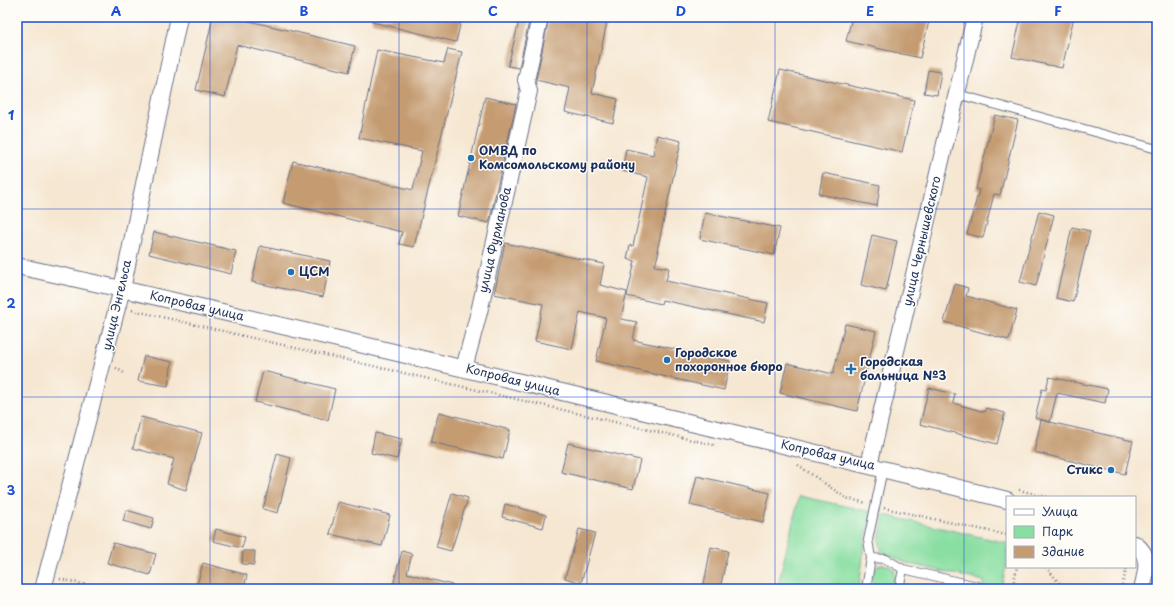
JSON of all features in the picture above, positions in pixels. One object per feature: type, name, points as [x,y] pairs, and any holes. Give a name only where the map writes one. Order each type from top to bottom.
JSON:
[{"type":"street","name":"улица Энгельса","points":[[44,582],[122,289],[179,17]]},
{"type":"street","name":"улица Фурманова","points":[[464,368],[482,300],[529,91],[526,80],[540,17]]},
{"type":"street","name":"улица Чернышевского","points":[[876,467],[975,17]]},
{"type":"street","name":"Копровая улица","points":[[17,266],[464,368],[1006,500]]},
{"type":"street","points":[[1136,545],[1142,550],[1148,565],[1142,589]]},
{"type":"lane","points":[[957,94],[1157,149]]},
{"type":"lane","points":[[866,589],[871,558],[868,540],[876,506],[876,467]]},
{"type":"lane","points":[[871,558],[886,559],[904,569],[977,586],[976,589]]},
{"type":"lane","points":[[899,589],[904,569]]},
{"type":"path","points":[[129,309],[714,446]]},
{"type":"path","points":[[112,374],[114,366],[124,373]]},
{"type":"path","points":[[798,464],[846,498],[876,506],[1006,534]]},
{"type":"path","points":[[1012,589],[1017,568]]},
{"type":"path","points":[[1047,568],[1064,589]]},
{"type":"path","points":[[1121,589],[1127,568]]},
{"type":"path","points":[[44,582],[104,589]]},
{"type":"green space","points":[[799,496],[872,512],[865,540],[859,589],[777,589]]},
{"type":"green space","points":[[884,515],[1006,543],[1006,567],[1001,589],[982,589],[984,581],[906,563],[886,554],[881,550],[879,541]]},
{"type":"green space","points":[[882,564],[893,569],[895,576],[892,589],[871,589],[872,577],[875,568]]},
{"type":"building","points":[[213,17],[232,17],[355,46],[349,72],[237,45],[225,97],[196,90]]},
{"type":"building","points":[[372,17],[462,17],[456,42],[372,22]]},
{"type":"building","points":[[520,17],[530,17],[519,68],[508,66]]},
{"type":"building","points":[[549,17],[608,17],[592,93],[618,99],[613,123],[565,112],[570,88],[536,80]]},
{"type":"building","points":[[852,17],[930,17],[920,58],[846,41]]},
{"type":"building","points":[[1021,17],[1074,17],[1062,68],[1012,57]]},
{"type":"building","points":[[448,49],[462,52],[414,247],[399,244],[402,232],[283,203],[293,161],[413,190],[422,151],[359,138],[377,50],[444,63]]},
{"type":"building","points":[[780,70],[914,100],[902,152],[768,122]]},
{"type":"building","points":[[928,70],[941,72],[937,95],[924,93]]},
{"type":"building","points":[[485,97],[516,104],[489,223],[458,216]]},
{"type":"building","points":[[995,115],[1018,120],[1000,195],[994,194],[983,238],[967,234],[979,190],[976,189]]},
{"type":"building","points":[[657,135],[681,141],[655,266],[669,268],[666,281],[768,303],[764,322],[662,300],[661,304],[627,296],[635,261],[627,259],[630,245],[633,246],[648,177],[622,171],[626,149],[653,155]]},
{"type":"building","points":[[823,173],[880,185],[877,206],[819,194]]},
{"type":"building","points":[[1039,211],[1054,215],[1036,286],[1020,282]]},
{"type":"building","points":[[705,213],[780,228],[774,255],[700,239]]},
{"type":"building","points":[[1072,227],[1090,231],[1073,302],[1056,298]]},
{"type":"building","points":[[154,232],[236,251],[231,274],[149,254]]},
{"type":"building","points":[[872,235],[897,241],[886,291],[861,285]]},
{"type":"building","points":[[505,243],[604,264],[600,285],[627,292],[621,319],[637,322],[633,340],[730,361],[724,390],[596,361],[606,318],[580,312],[572,349],[535,341],[543,304],[494,294]]},
{"type":"building","name":"ЦСМ","points":[[260,246],[330,261],[323,297],[252,282]]},
{"type":"building","points":[[955,284],[968,288],[966,296],[1017,310],[1009,340],[944,322]]},
{"type":"building","name":"Городская больница №3","points":[[845,324],[876,331],[857,411],[780,393],[787,363],[833,374]]},
{"type":"building","points":[[144,356],[172,362],[168,386],[138,381]]},
{"type":"building","points":[[263,371],[335,389],[328,420],[255,402]]},
{"type":"building","points":[[1049,377],[1108,389],[1105,403],[1057,393],[1050,422],[1035,418],[1042,389],[1046,390]]},
{"type":"building","points":[[929,388],[955,394],[953,403],[985,412],[986,408],[1005,413],[997,444],[920,424]]},
{"type":"building","points":[[439,412],[510,430],[503,459],[431,442]]},
{"type":"building","points":[[141,417],[202,433],[186,490],[167,484],[174,459],[133,448]]},
{"type":"building","points":[[1041,420],[1133,441],[1125,474],[1034,452]]},
{"type":"building","points":[[375,433],[402,439],[397,459],[371,453]]},
{"type":"building","points":[[568,443],[640,460],[633,489],[561,472]]},
{"type":"building","points":[[277,454],[291,458],[278,513],[263,509]]},
{"type":"building","points":[[697,476],[770,493],[763,522],[690,505]]},
{"type":"building","points":[[452,493],[468,498],[451,551],[436,547]]},
{"type":"building","points":[[338,502],[390,515],[382,546],[330,534]]},
{"type":"building","points":[[505,504],[546,515],[543,528],[502,517]]},
{"type":"building","points":[[126,510],[154,518],[151,529],[123,521]]},
{"type":"building","points":[[216,529],[245,537],[242,548],[213,541]]},
{"type":"building","points":[[579,529],[595,533],[581,583],[565,578]]},
{"type":"building","points":[[113,543],[156,554],[150,575],[107,563]]},
{"type":"building","points":[[711,547],[728,551],[720,589],[703,589]]},
{"type":"building","points":[[243,551],[255,551],[254,565],[242,564]]},
{"type":"building","points":[[402,551],[412,554],[407,573],[452,585],[452,589],[424,589],[405,584],[403,589],[392,589]]},
{"type":"building","points":[[203,563],[247,575],[244,589],[211,589],[197,585]]},
{"type":"place","name":"ОМВД по Комсомольскому району","points":[[471,158]]},
{"type":"place","name":"ЦСМ","points":[[291,272]]},
{"type":"place","name":"Городское похоронное бюро","points":[[667,360]]},
{"type":"place","name":"Городская больница №3","points":[[851,369]]},
{"type":"place","name":"Стикс","points":[[1111,470]]}]
